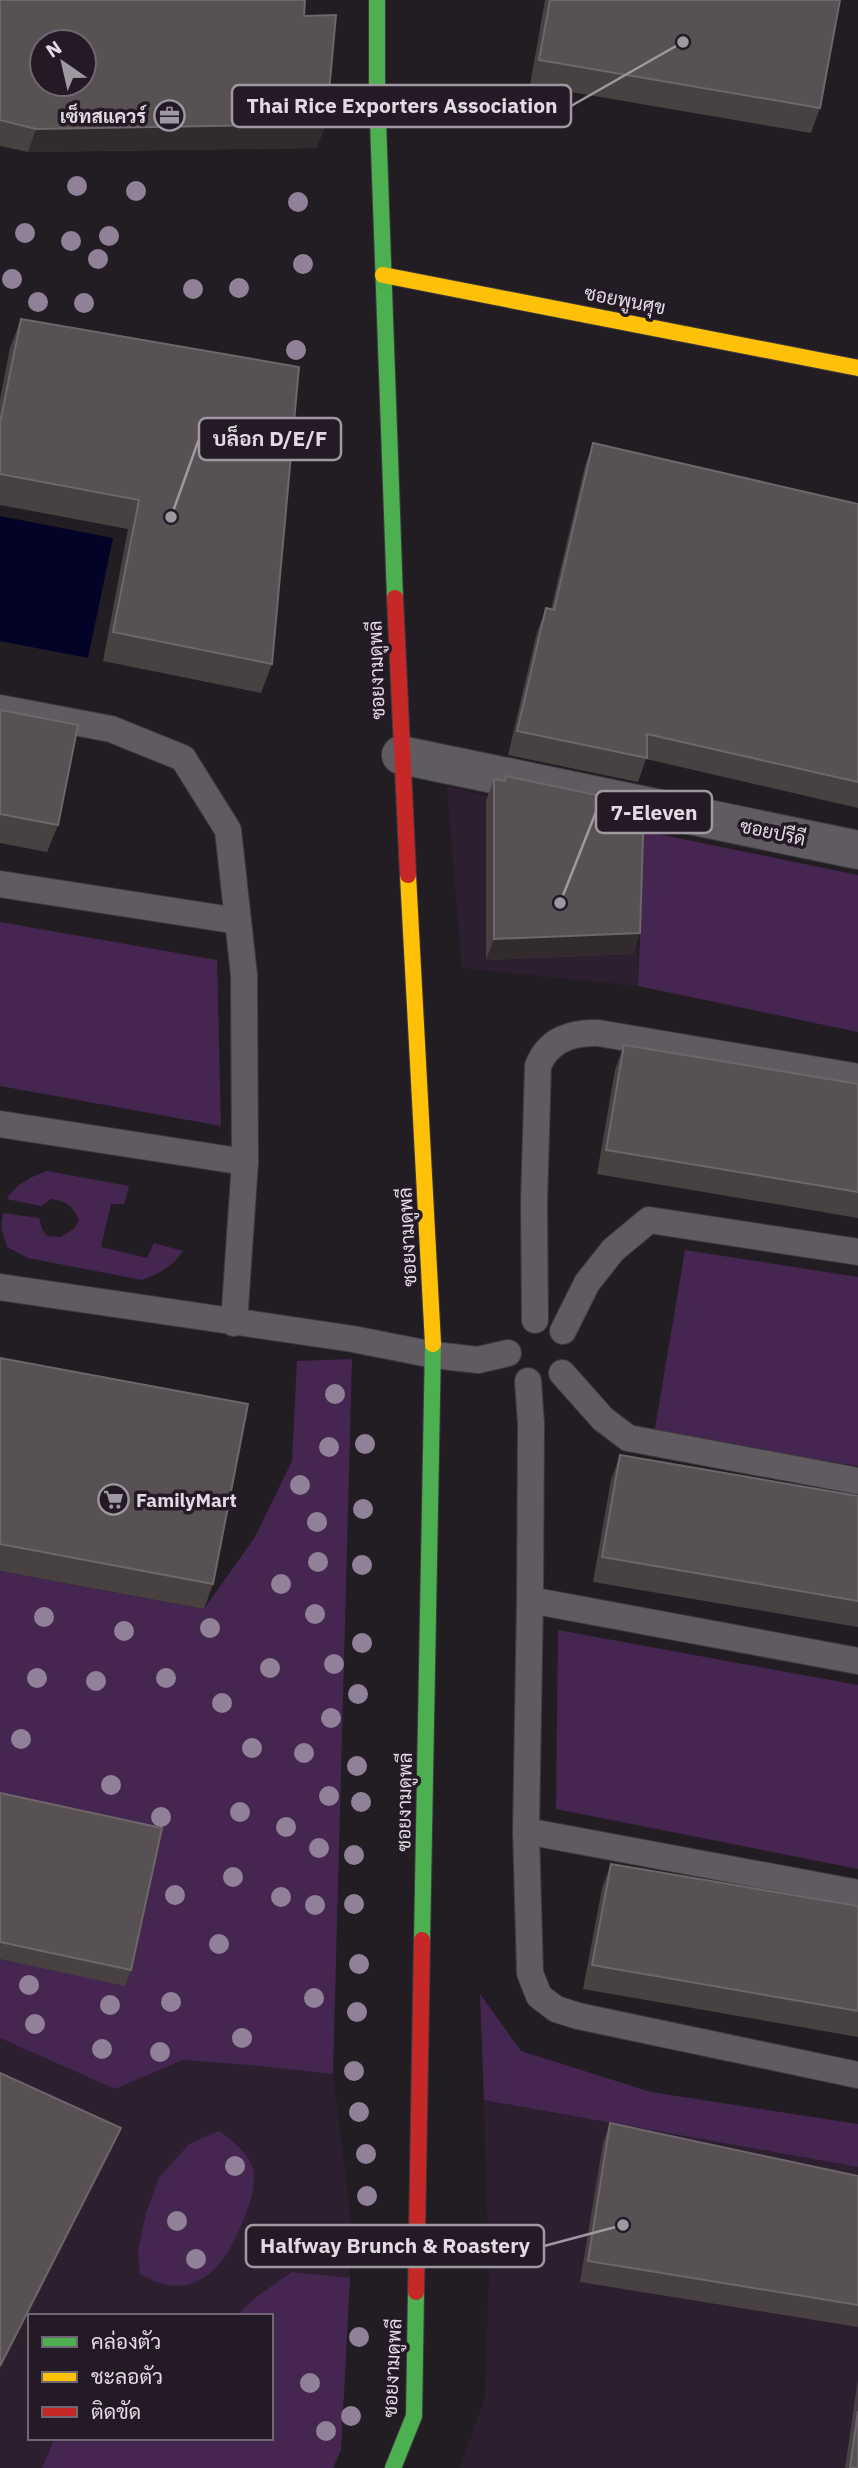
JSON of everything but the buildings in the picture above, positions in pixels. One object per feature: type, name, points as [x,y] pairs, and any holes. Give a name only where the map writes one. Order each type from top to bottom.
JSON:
[{"type":"street","name":"ซอยงามดูพลี","points":[[377,0],[377,93],[401,755],[435,1354],[414,2416],[393,2468]]},
{"type":"street","name":"ซอยพูนศุข","points":[[383,275],[858,368]]},
{"type":"street","name":"ซอยปรีดี","points":[[401,755],[858,850]]},
{"type":"lane","points":[[0,708],[111,729],[183,758],[228,830],[244,975],[245,1162],[234,1323]]},
{"type":"lane","points":[[0,884],[238,921]]},
{"type":"lane","points":[[535,1320],[534,1202],[538,1066],[543,1053],[562,1037],[579,1032],[598,1033],[858,1077]]},
{"type":"lane","points":[[0,1124],[245,1162]]},
{"type":"lane","points":[[563,1331],[593,1275],[614,1250],[649,1220],[858,1252]]},
{"type":"lane","points":[[0,1287],[478,1360],[508,1353]]},
{"type":"lane","points":[[535,1320],[555,1324],[569,1339],[570,1360],[562,1373],[549,1381],[528,1381],[519,1376],[508,1353],[511,1338],[517,1329],[535,1320]]},
{"type":"lane","points":[[562,1373],[603,1419],[628,1438],[858,1481]]},
{"type":"lane","points":[[528,1381],[531,1424],[526,1831],[530,1973],[539,1996],[556,2009],[578,2016],[858,2074]]},
{"type":"lane","points":[[530,1601],[858,1661]]},
{"type":"lane","points":[[526,1831],[858,1893]]},
{"type":"shaded area","points":[[447,786],[636,832],[638,986],[462,968]]},
{"type":"shaded area","points":[[644,831],[858,875],[858,1032],[638,986]]},
{"type":"shaded area","points":[[0,922],[217,960],[221,1126],[0,1086]]},
{"type":"shaded area","points":[[47,1171],[129,1186],[124,1204],[111,1204],[101,1247],[147,1258],[154,1243],[183,1251],[165,1269],[142,1280],[28,1258],[7,1247],[1,1228],[3,1213],[39,1218],[47,1236],[61,1237],[74,1229],[79,1220],[74,1211],[61,1201],[51,1199],[41,1206],[7,1199],[24,1182]]},
{"type":"shaded area","points":[[685,1250],[858,1277],[858,1466],[654,1434]]},
{"type":"shaded area","points":[[352,1359],[333,2074],[183,2060],[115,2089],[0,2038],[0,1571],[204,1609],[255,1537],[292,1461],[297,1361]]},
{"type":"shaded area","points":[[558,1630],[858,1685],[858,1869],[556,1809]]},
{"type":"shaded area","points":[[480,1994],[521,2051],[651,2092],[858,2124],[858,2167],[484,2100]]},
{"type":"shaded area","points":[[0,2038],[115,2089],[183,2060],[333,2074],[350,2214],[350,2278],[341,2450],[333,2468],[0,2468]]},
{"type":"shaded area","points":[[484,2100],[858,2167],[858,2468],[460,2468],[485,2398],[489,2273]]},
{"type":"shaded area","points":[[219,2131],[242,2151],[253,2171],[254,2183],[250,2202],[230,2248],[208,2275],[194,2283],[178,2286],[160,2283],[140,2274],[138,2251],[146,2213],[159,2178],[189,2144]]},
{"type":"shaded area","points":[[292,2272],[350,2278],[341,2450],[333,2468],[42,2468],[54,2440],[273,2440],[273,2314],[238,2314],[256,2297]]},
{"type":"water","points":[[0,516],[113,538],[88,658],[0,641]]},
{"type":"traffic: fast","points":[[377,0],[377,93],[395,598]]},
{"type":"traffic: fast","points":[[422,1940],[433,1344]]},
{"type":"traffic: fast","points":[[393,2468],[414,2416],[416,2292]]},
{"type":"traffic: slow","points":[[383,275],[858,368]]},
{"type":"traffic: slow","points":[[408,875],[433,1344]]},
{"type":"traffic: jam","points":[[395,598],[408,875]]},
{"type":"traffic: jam","points":[[416,2292],[422,1940]]},
{"type":"place","name":"Thai Rice Exporters Association","points":[[683,42]]},
{"type":"place","name":"เซ็ทสแควร์","points":[[169,116]]},
{"type":"place","name":"บล็อก D/E/F","points":[[171,517]]},
{"type":"place","name":"7-Eleven","points":[[560,903]]},
{"type":"place","name":"FamilyMart","points":[[113,1500]]},
{"type":"place","name":"Halfway Brunch & Roastery","points":[[623,2225]]}]
